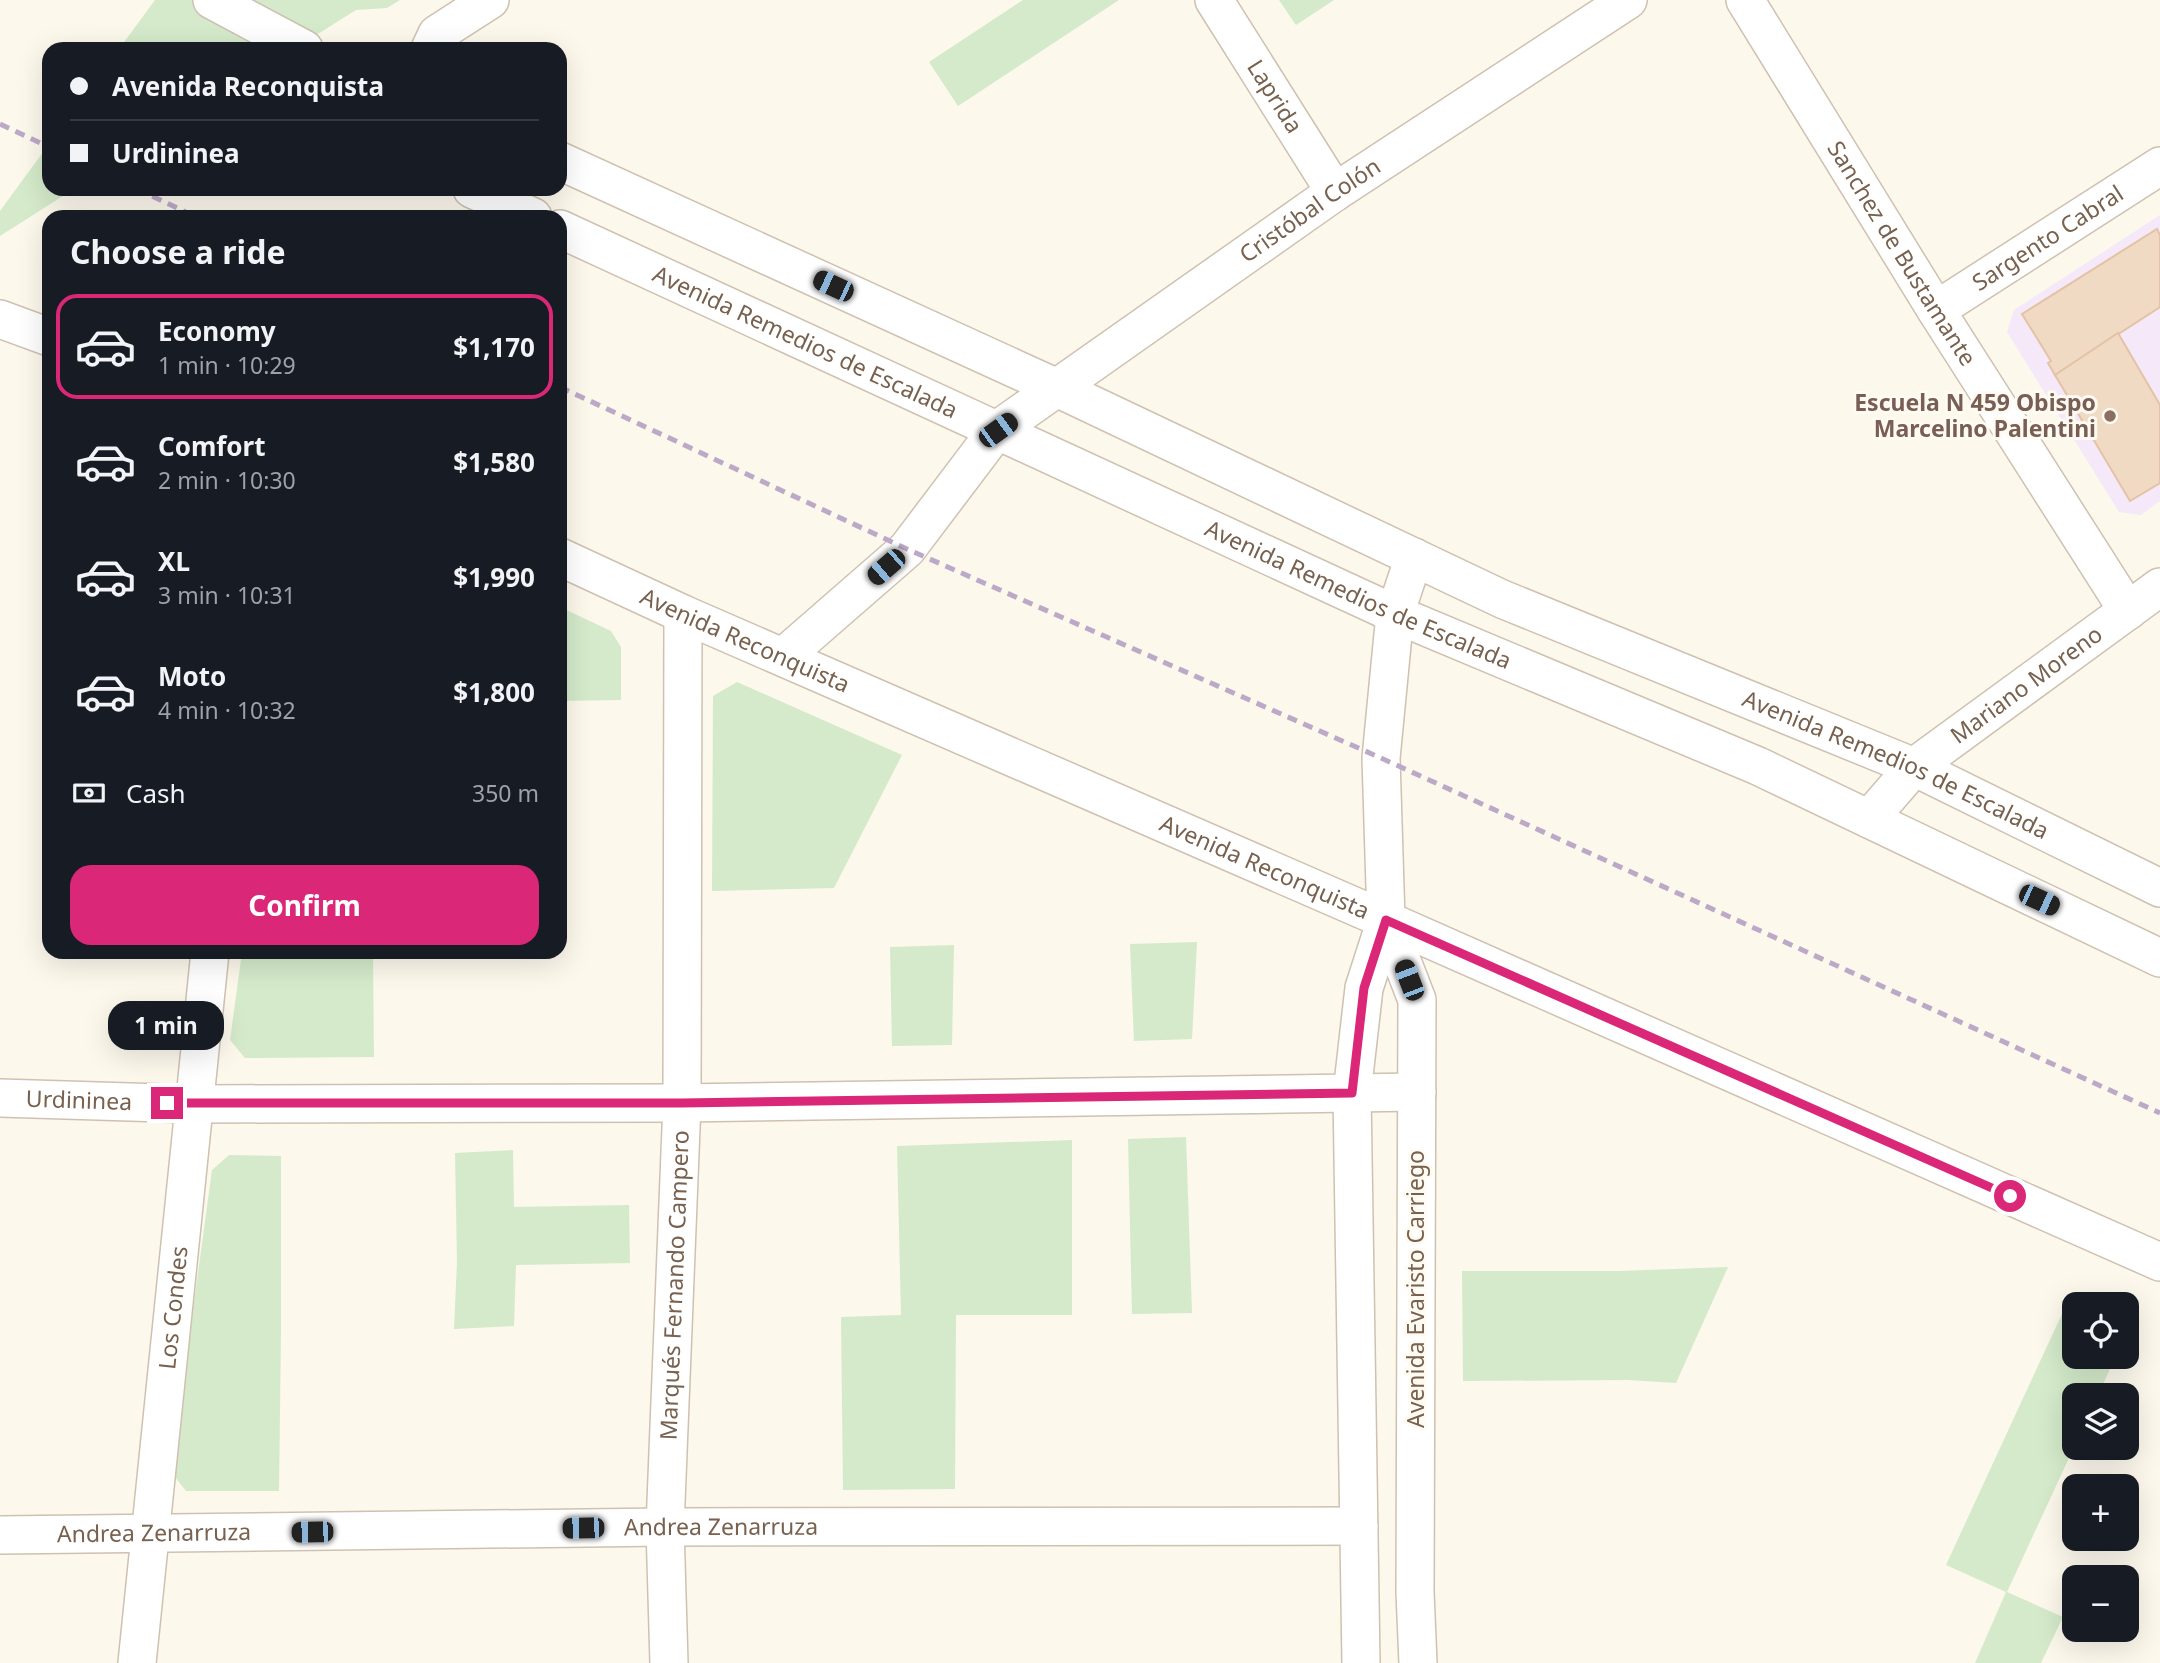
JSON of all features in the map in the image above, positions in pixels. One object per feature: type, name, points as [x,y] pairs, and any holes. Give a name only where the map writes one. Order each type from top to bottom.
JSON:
[{"type":"street","points":[[212,0],[291,42]]},
{"type":"street","points":[[434,42],[438,34],[490,0]]},
{"type":"street","name":"Laprida","points":[[1214,0],[1335,192]]},
{"type":"street","name":"Cristóbal Colón","points":[[783,657],[907,549],[998,430],[1335,192],[1628,0]]},
{"type":"street","name":"Sanchez de Bustamante","points":[[1745,0],[1936,310],[2127,611]]},
{"type":"street","name":"Avenida Remedios de Escalada","points":[[567,164],[1056,388],[1502,599],[1914,767],[2160,888]]},
{"type":"street","name":"Sargento Cabral","points":[[1936,310],[2160,166]]},
{"type":"street","points":[[487,196],[518,210]]},
{"type":"street","name":"Avenida Remedios de Escalada","points":[[567,232],[1395,614],[1758,766],[2160,958]]},
{"type":"street","points":[[0,319],[42,334]]},
{"type":"street","name":"Avenida Evaristo Carriego","points":[[1414,557],[1395,614],[1381,758],[1386,920],[1417,1000],[1415,1592],[1418,1663]]},
{"type":"street","name":"Avenida Reconquista","points":[[567,559],[683,614],[1386,920],[2160,1262]]},
{"type":"street","name":"Mariano Moreno","points":[[1869,819],[1914,767],[2160,587]]},
{"type":"street","name":"Marqués Fernando Campero","points":[[669,1663],[665,1527],[682,1103],[683,614]]},
{"type":"street","name":"Avenida Evaristo Carriego","points":[[1361,1663],[1352,1093],[1364,988],[1386,920]]},
{"type":"street","name":"Los Condes","points":[[137,1663],[209,959]]},
{"type":"street","name":"Urdininea","points":[[0,1098],[195,1104],[682,1103],[1417,1092]]},
{"type":"street","name":"Andrea Zenarruza","points":[[0,1535],[665,1527],[1359,1526]]},
{"type":"shaded area","name":"Escuela N 459 Obispo Marcelino Palentini","points":[[2160,215],[2160,501],[2141,515],[2119,512],[2007,332],[2014,310]]},
{"type":"green space","points":[[155,0],[400,0],[387,8],[356,10],[305,42],[124,42]]},
{"type":"green space","points":[[1023,0],[1119,0],[958,106],[929,62]]},
{"type":"green space","points":[[1279,0],[1334,0],[1296,25]]},
{"type":"green space","points":[[42,154],[42,196],[63,196],[0,236],[0,211]]},
{"type":"green space","points":[[567,610],[611,631],[621,647],[621,700],[567,701]]},
{"type":"green space","points":[[737,682],[902,755],[834,888],[712,891],[713,696]]},
{"type":"green space","points":[[1197,942],[1192,1039],[1134,1041],[1130,944]]},
{"type":"green space","points":[[954,945],[952,1045],[892,1046],[890,947]]},
{"type":"green space","points":[[241,959],[373,959],[374,1057],[245,1058],[230,1040]]},
{"type":"green space","points":[[1186,1137],[1192,1313],[1132,1314],[1128,1139]]},
{"type":"green space","points":[[1072,1140],[1072,1315],[956,1315],[955,1489],[843,1490],[841,1317],[901,1315],[897,1146]]},
{"type":"green space","points":[[513,1150],[514,1207],[629,1205],[630,1263],[516,1265],[514,1326],[454,1329],[457,1262],[455,1153]]},
{"type":"green space","points":[[229,1155],[281,1156],[279,1491],[186,1491],[171,1472],[212,1170]]},
{"type":"green space","points":[[1728,1267],[1676,1383],[1628,1380],[1463,1381],[1462,1271],[1619,1271]]},
{"type":"green space","points":[[2062,1314],[2062,1369],[2110,1369],[2104,1383],[2062,1383],[2062,1460],[2068,1460],[2007,1592],[2062,1617],[2041,1663],[1975,1663],[2006,1592],[1946,1565]]},
{"type":"building","points":[[2157,229],[2160,235],[2160,307],[2055,375],[2048,363],[2051,361],[2022,314]]},
{"type":"building","points":[[2118,333],[2160,405],[2160,483],[2130,501],[2055,375]]},
{"type":"railway","points":[[0,124],[42,144]]},
{"type":"railway","points":[[152,196],[181,210]]},
{"type":"railway","points":[[567,390],[907,549],[1381,758],[2160,1113]]},
{"type":"place","name":"Escuela N 459 Obispo Marcelino Palentini","points":[[2110,416]]},
{"type":"route","points":[[167,1103],[682,1103],[1352,1093],[1364,988],[1386,920],[2010,1196]]}]
